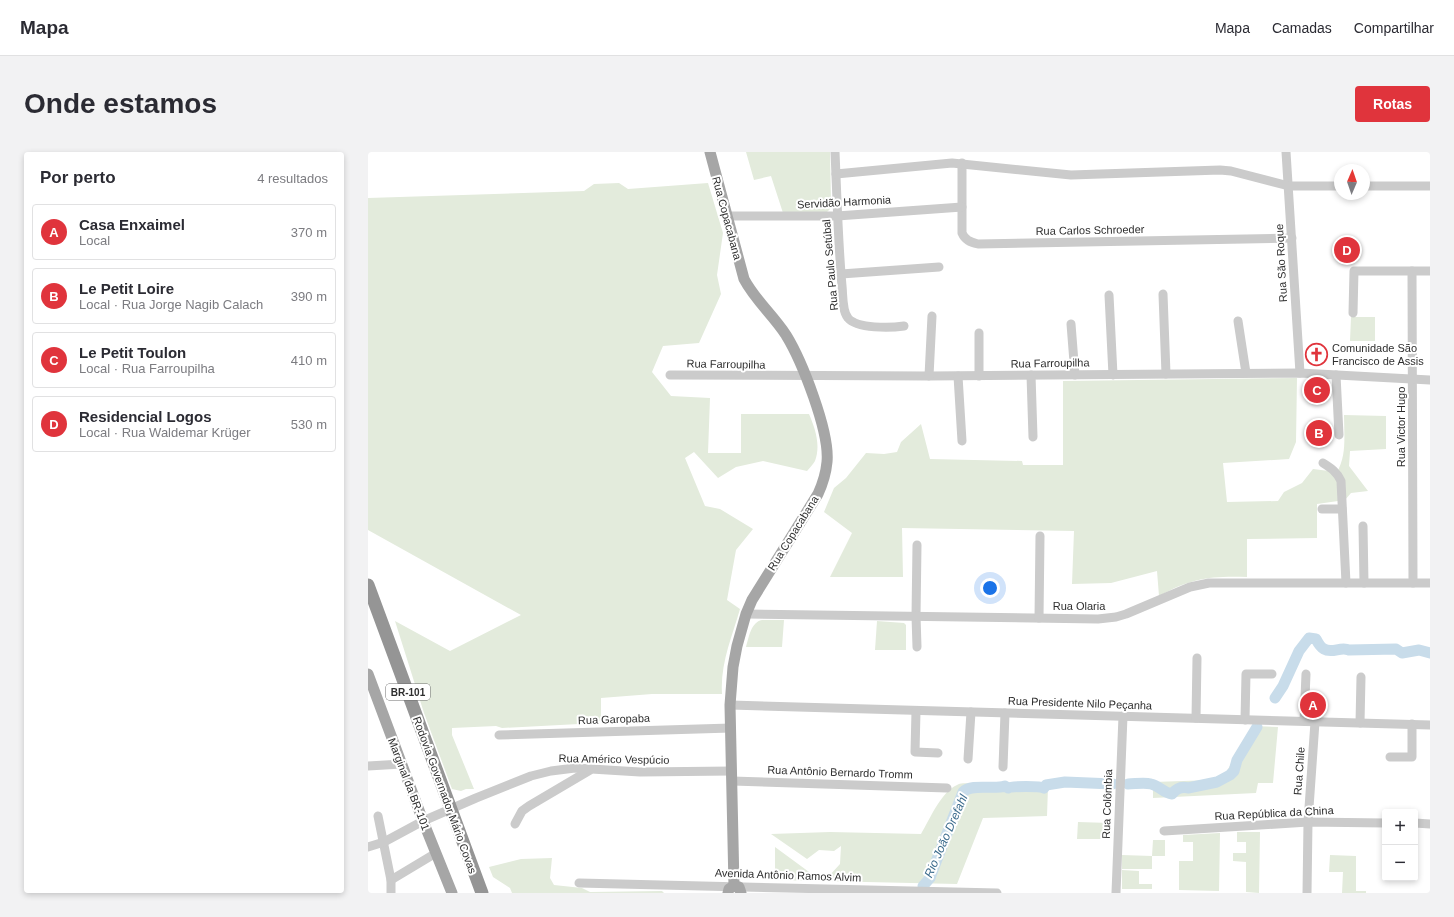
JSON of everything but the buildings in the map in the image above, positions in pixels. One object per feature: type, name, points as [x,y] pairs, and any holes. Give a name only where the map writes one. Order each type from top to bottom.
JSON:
[{"type":"highway","name":"Rodovia Governador Mário Covas","points":[[368,585],[443,802]]},
{"type":"highway","name":"Rodovia Governador Mário Covas","points":[[368,610],[443,802],[473,893]]},
{"type":"highway","name":"Rodovia Governador Mário Covas","points":[[450,821],[482,893]]},
{"type":"main road","name":"Rua Copacabana","points":[[710,152],[744,279],[753,294],[786,336],[805,377],[824,429],[827,442],[826,472],[818,494],[812,506],[760,585],[746,614],[740,631],[733,667],[730,706],[735,891]]},
{"type":"main road","name":"Marginal da BR-101","points":[[368,674],[423,821],[452,893]]},
{"type":"street","name":"Rua Paulo Setúbal","points":[[835,152],[837,216],[844,308],[848,318],[857,324],[887,328],[904,326]]},
{"type":"street","name":"Rua São Roque","points":[[1286,152],[1300,373]]},
{"type":"street","points":[[836,174],[962,163],[1071,175],[1231,171],[1289,186],[1334,186]]},
{"type":"street","name":"Rua Carlos Schroeder","points":[[962,163],[962,233],[968,241],[978,244],[1292,238]]},
{"type":"street","points":[[1370,186],[1430,186]]},
{"type":"street","name":"Servidão Harmonia","points":[[728,216],[837,216],[962,207]]},
{"type":"street","points":[[841,274],[938,267]]},
{"type":"street","points":[[1353,313],[1354,271],[1430,271]]},
{"type":"street","name":"Rua Victor Hugo","points":[[1412,271],[1413,583]]},
{"type":"street","points":[[1163,294],[1166,374]]},
{"type":"street","points":[[1109,295],[1113,375]]},
{"type":"street","points":[[929,376],[932,316]]},
{"type":"street","points":[[1238,321],[1246,373]]},
{"type":"street","points":[[1071,324],[1074,375]]},
{"type":"street","points":[[979,333],[979,376]]},
{"type":"street","name":"Rua Farroupilha","points":[[670,375],[805,377],[1300,373],[1430,380]]},
{"type":"street","points":[[1336,375],[1339,435]]},
{"type":"street","points":[[958,376],[962,441]]},
{"type":"street","points":[[1031,376],[1033,437]]},
{"type":"street","points":[[1323,463],[1332,468],[1339,475],[1341,481],[1346,583]]},
{"type":"street","points":[[1322,509],[1342,509]]},
{"type":"street","points":[[1363,526],[1364,583]]},
{"type":"street","points":[[1038,618],[1040,536]]},
{"type":"street","points":[[917,545],[917,647]]},
{"type":"street","name":"Rua Olaria","points":[[746,614],[1098,619],[1116,617],[1190,587],[1209,583],[1430,583]]},
{"type":"street","points":[[1196,718],[1197,658]]},
{"type":"street","points":[[1245,720],[1246,674],[1272,674]]},
{"type":"street","points":[[1304,721],[1306,674]]},
{"type":"street","points":[[1360,723],[1361,677]]},
{"type":"street","name":"Rua Presidente Nilo Peçanha","points":[[730,706],[1430,724]]},
{"type":"street","points":[[914,711],[915,752],[938,753]]},
{"type":"street","points":[[911,757],[914,711]]},
{"type":"street","points":[[968,759],[971,712]]},
{"type":"street","points":[[1003,767],[1005,713]]},
{"type":"street","name":"Rua Colômbia","points":[[1116,893],[1123,716]]},
{"type":"street","name":"Rua Chile","points":[[1307,893],[1308,822],[1315,722]]},
{"type":"street","points":[[1390,757],[1412,757],[1412,724]]},
{"type":"street","name":"Rua Garopaba","points":[[499,735],[731,728]]},
{"type":"street","points":[[368,766],[402,764]]},
{"type":"street","name":"Rua Américo Vespúcio","points":[[368,847],[384,842],[423,821],[531,776],[566,768],[732,776]]},
{"type":"street","points":[[514,824],[522,811],[529,806],[591,770]]},
{"type":"street","name":"Rua Antônio Bernardo Tromm","points":[[732,776],[947,788]]},
{"type":"street","points":[[378,816],[391,880],[391,893]]},
{"type":"street","name":"Rua República da China","points":[[1164,831],[1308,822],[1382,823]]},
{"type":"street","points":[[1418,823],[1430,824]]},
{"type":"street","points":[[391,880],[436,853]]},
{"type":"street","name":"Avenida Antônio Ramos Alvim","points":[[579,883],[735,891],[997,893]]},
{"type":"green space","points":[[746,152],[830,152],[830,209],[825,214],[783,213],[771,176],[754,180]]},
{"type":"green space","points":[[619,183],[628,189],[708,183],[723,233],[717,275],[721,294],[699,343],[663,346],[652,372],[671,396],[710,398],[708,453],[741,453],[741,414],[809,414],[816,437],[817,455],[815,461],[807,471],[763,461],[736,467],[718,478],[694,452],[685,458],[705,506],[720,509],[753,529],[736,550],[727,600],[740,609],[725,661],[722,694],[652,694],[601,698],[601,720],[598,723],[502,728],[496,726],[452,728],[452,735],[474,789],[466,789],[461,791],[452,789],[424,713],[395,621],[450,651],[521,615],[368,530],[368,198],[584,191],[594,184]]},
{"type":"green space","points":[[1351,317],[1375,317],[1375,341],[1350,341]]},
{"type":"green space","points":[[1297,378],[1296,442],[1289,459],[1223,463],[1227,502],[1278,501],[1284,492],[1302,483],[1313,469],[1337,472],[1344,452],[1344,415],[1386,416],[1386,449],[1350,451],[1349,466],[1368,491],[1351,493],[1345,500],[1317,504],[1317,538],[1247,539],[1247,577],[1202,579],[1181,585],[1159,596],[1157,571],[1111,583],[1072,584],[1074,531],[902,528],[903,577],[830,577],[852,533],[824,512],[834,488],[846,478],[866,453],[884,454],[897,452],[901,442],[921,424],[930,459],[1022,461],[1023,465],[1063,465],[1063,381]]},
{"type":"green space","points":[[784,620],[782,647],[746,647],[753,627],[758,621]]},
{"type":"green space","points":[[877,621],[904,623],[906,625],[906,650],[875,650]]},
{"type":"green space","points":[[1254,726],[1278,727],[1273,783],[1258,783],[1256,793],[1153,798],[1153,782],[1213,780],[1220,778],[1225,774]]},
{"type":"green space","points":[[1052,782],[1052,786],[1048,787],[1047,816],[983,818],[957,884],[775,880],[775,847],[820,880],[829,876],[840,864],[841,846],[834,851],[819,850],[807,859],[771,834],[830,832],[921,834],[941,800],[951,788],[957,785],[963,783]]},
{"type":"green space","points":[[1078,822],[1110,823],[1111,839],[1077,839]]},
{"type":"green space","points":[[1237,832],[1260,832],[1259,893],[1246,892],[1246,862],[1233,861],[1233,853],[1246,853],[1246,842],[1237,842]]},
{"type":"green space","points":[[1220,833],[1219,891],[1179,890],[1179,861],[1193,861],[1193,842],[1183,842],[1183,835]]},
{"type":"green space","points":[[1153,840],[1165,840],[1165,856],[1152,856]]},
{"type":"green space","points":[[1122,855],[1152,856],[1152,869],[1122,869]]},
{"type":"green space","points":[[1330,855],[1356,856],[1356,891],[1366,891],[1366,893],[1342,893],[1343,872],[1329,872]]},
{"type":"green space","points":[[552,858],[550,878],[554,885],[582,888],[590,892],[662,891],[664,893],[512,893],[510,888],[493,877],[489,867],[521,859]]},
{"type":"green space","points":[[1122,870],[1139,871],[1139,884],[1152,884],[1152,889],[1122,889]]},
{"type":"waterway","name":"Rio João Drefahl","points":[[1275,698],[1283,686],[1299,651],[1309,638],[1316,639],[1321,647],[1330,651],[1343,649],[1396,649],[1402,653],[1419,650],[1430,653]]},
{"type":"waterway","name":"Rio João Drefahl","points":[[1128,784],[1151,784],[1172,794],[1177,789],[1217,782],[1234,771],[1237,760],[1257,727]]},
{"type":"waterway","name":"Rio João Drefahl","points":[[923,886],[930,878],[963,792],[967,789],[977,787],[1005,786],[1008,788],[1026,786],[1044,788],[1046,785],[1065,782],[1113,784]]},
{"type":"place","name":"Residencial Logos","points":[[1347,250]]},
{"type":"place","name":"Comunidade São Francisco de Assis","points":[[1317,354]]},
{"type":"place","name":"Le Petit Toulon","points":[[1317,390]]},
{"type":"place","name":"Le Petit Loire","points":[[1319,433]]},
{"type":"place","name":"Casa Enxaimel","points":[[1313,705]]}]
